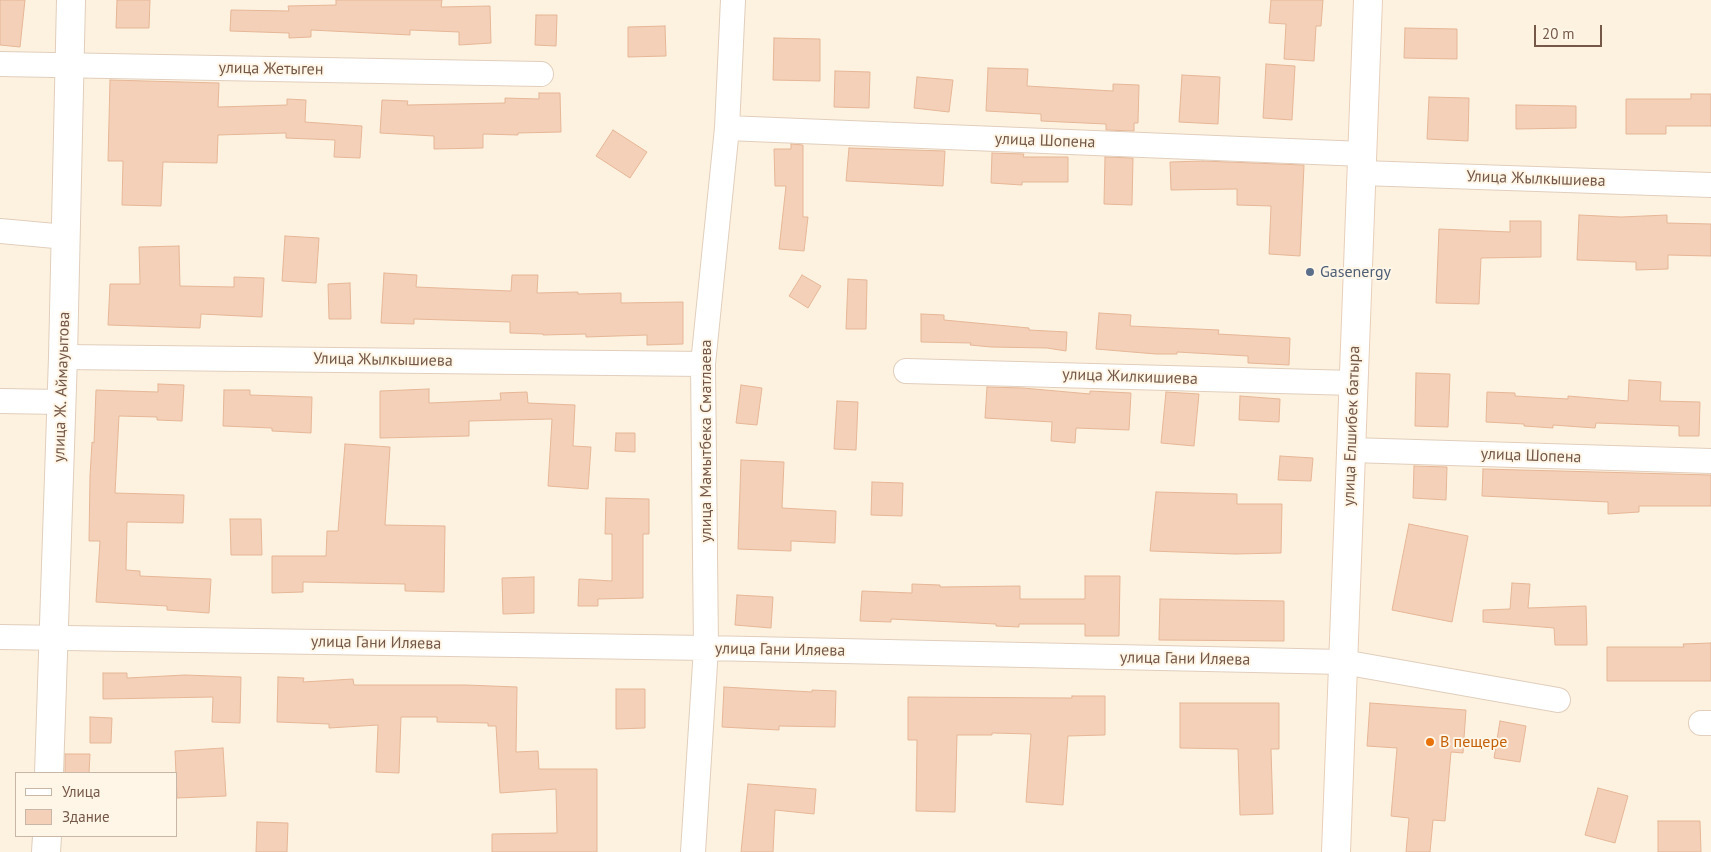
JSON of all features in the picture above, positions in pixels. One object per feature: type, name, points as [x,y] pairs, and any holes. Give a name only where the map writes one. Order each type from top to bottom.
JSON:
[{"type":"main road","name":"улица Ж. Аймауытова","points":[[49,772],[64,357],[71,0]]},
{"type":"main road","name":"улица Елшибек батыра","points":[[1336,852],[1368,0]]},
{"type":"main road","points":[[46,852],[47,837]]},
{"type":"street","name":"улица Мамытбека Сматлаева","points":[[693,852],[706,648],[703,364],[727,128],[732,0]]},
{"type":"street","name":"улица Жетыген","points":[[0,64],[541,74]]},
{"type":"street","name":"улица Шопена","points":[[727,128],[1362,164]]},
{"type":"street","name":"Улица Жылкышиева","points":[[1362,164],[1711,185]]},
{"type":"street","points":[[0,232],[66,237]]},
{"type":"street","name":"Улица Жылкышиева","points":[[64,357],[703,364]]},
{"type":"street","name":"улица Жилкишиева","points":[[906,371],[1354,383]]},
{"type":"street","points":[[0,401],[62,402]]},
{"type":"street","name":"улица Шопена","points":[[1351,450],[1711,462]]},
{"type":"street","name":"улица Гани Иляева","points":[[0,637],[706,648],[1343,662],[1558,700]]},
{"type":"building","points":[[0,0],[25,0],[20,47],[0,45]]},
{"type":"building","points":[[117,0],[150,0],[149,28],[116,28]]},
{"type":"building","points":[[336,0],[442,0],[441,7],[490,6],[491,43],[459,45],[459,32],[410,30],[410,35],[311,30],[311,37],[289,38],[289,33],[230,31],[231,10],[289,11],[288,6],[336,5]]},
{"type":"building","points":[[1271,0],[1323,0],[1321,26],[1316,26],[1314,61],[1284,59],[1286,24],[1269,23]]},
{"type":"building","points":[[536,15],[557,15],[556,46],[535,45]]},
{"type":"building","points":[[665,26],[666,56],[628,57],[628,27]]},
{"type":"building","points":[[1405,28],[1457,29],[1457,59],[1404,58]]},
{"type":"building","points":[[774,38],[820,39],[820,81],[773,80]]},
{"type":"building","points":[[1266,64],[1295,66],[1292,120],[1263,118]]},
{"type":"building","points":[[988,68],[1028,69],[1027,86],[1113,91],[1113,84],[1139,85],[1138,123],[1134,123],[1134,131],[1106,130],[1106,124],[1041,121],[1041,114],[986,111]]},
{"type":"building","points":[[835,71],[870,72],[869,108],[834,107]]},
{"type":"building","points":[[1182,75],[1220,77],[1218,124],[1179,122]]},
{"type":"building","points":[[917,77],[953,80],[949,112],[914,108]]},
{"type":"building","points":[[110,80],[219,83],[218,107],[287,105],[287,99],[306,100],[305,122],[362,126],[360,158],[334,157],[335,140],[286,138],[286,133],[218,135],[217,163],[163,162],[161,206],[122,205],[123,161],[108,161]]},
{"type":"building","points":[[539,93],[560,93],[561,132],[518,133],[518,135],[483,134],[483,148],[434,149],[434,136],[380,133],[382,100],[408,101],[407,105],[505,103],[505,98],[539,99]]},
{"type":"building","points":[[1691,94],[1711,94],[1711,126],[1666,126],[1666,134],[1626,134],[1626,99],[1691,99]]},
{"type":"building","points":[[1429,97],[1469,98],[1468,141],[1427,139]]},
{"type":"building","points":[[1516,105],[1576,106],[1576,128],[1516,129]]},
{"type":"building","points":[[613,130],[647,152],[630,178],[596,156]]},
{"type":"building","points":[[791,144],[803,145],[803,217],[808,217],[804,251],[779,249],[786,186],[775,186],[774,149],[791,149]]},
{"type":"building","points":[[849,148],[945,151],[943,186],[846,181]]},
{"type":"building","points":[[992,153],[1024,154],[1023,157],[1068,157],[1068,182],[1022,182],[1022,185],[991,183]]},
{"type":"building","points":[[1105,157],[1133,158],[1132,205],[1104,204]]},
{"type":"building","points":[[1203,161],[1304,165],[1300,256],[1269,254],[1271,206],[1237,205],[1237,189],[1171,190],[1170,162]]},
{"type":"building","points":[[1579,215],[1621,217],[1667,215],[1667,223],[1711,224],[1711,256],[1668,255],[1668,269],[1636,270],[1636,262],[1577,260]]},
{"type":"building","points":[[1510,221],[1541,221],[1541,257],[1481,258],[1479,304],[1436,303],[1439,229],[1510,232]]},
{"type":"building","points":[[285,236],[319,238],[316,283],[282,281]]},
{"type":"building","points":[[179,246],[180,286],[234,287],[234,277],[264,278],[262,317],[201,314],[200,328],[108,325],[110,284],[140,284],[139,247]]},
{"type":"building","points":[[384,273],[417,275],[416,287],[511,291],[512,275],[538,275],[537,293],[621,293],[621,303],[683,302],[683,344],[647,345],[647,335],[586,337],[586,334],[543,335],[510,333],[510,322],[414,319],[414,324],[381,323]]},
{"type":"building","points":[[802,275],[821,286],[808,308],[789,296]]},
{"type":"building","points":[[848,279],[867,280],[866,329],[846,329]]},
{"type":"building","points":[[350,283],[351,319],[329,319],[328,284]]},
{"type":"building","points":[[1099,313],[1131,315],[1130,326],[1219,330],[1218,334],[1290,338],[1289,365],[1248,363],[1248,356],[1177,352],[1177,354],[1156,354],[1096,349]]},
{"type":"building","points":[[921,314],[944,315],[944,320],[1029,328],[1029,330],[1067,332],[1066,351],[1047,348],[991,347],[970,345],[971,343],[921,342]]},
{"type":"building","points":[[1416,373],[1450,374],[1448,427],[1415,426]]},
{"type":"building","points":[[1629,380],[1661,382],[1660,401],[1700,402],[1699,436],[1679,436],[1679,426],[1596,423],[1595,428],[1553,425],[1553,428],[1486,422],[1487,392],[1515,393],[1515,396],[1568,399],[1568,396],[1628,401]]},
{"type":"building","points":[[158,384],[184,385],[182,421],[157,420],[157,417],[119,416],[115,493],[184,495],[183,523],[127,522],[126,570],[140,571],[140,576],[211,579],[209,613],[167,610],[167,606],[96,602],[100,541],[89,541],[90,476],[92,442],[94,443],[96,390],[158,392]]},
{"type":"building","points":[[741,385],[762,388],[757,425],[736,423]]},
{"type":"building","points":[[987,387],[1090,394],[1090,391],[1131,393],[1129,430],[1076,428],[1075,443],[1051,441],[1052,422],[985,418]]},
{"type":"building","points":[[429,389],[429,403],[501,400],[500,393],[527,392],[528,403],[575,405],[573,446],[591,447],[588,489],[548,486],[552,419],[469,421],[469,436],[380,438],[380,391]]},
{"type":"building","points":[[224,390],[250,390],[250,395],[312,397],[311,433],[272,431],[272,428],[223,426]]},
{"type":"building","points":[[1166,392],[1199,394],[1194,446],[1161,443]]},
{"type":"building","points":[[1240,396],[1280,399],[1279,422],[1239,420]]},
{"type":"building","points":[[837,401],[858,402],[856,450],[834,449]]},
{"type":"building","points":[[616,433],[635,433],[635,452],[615,451]]},
{"type":"building","points":[[345,444],[390,447],[385,525],[445,526],[444,592],[405,591],[405,584],[303,582],[303,592],[272,593],[272,556],[326,556],[327,531],[338,531]]},
{"type":"building","points":[[1280,456],[1313,458],[1311,481],[1278,480]]},
{"type":"building","points":[[741,460],[784,462],[782,508],[836,511],[835,543],[791,541],[791,551],[738,549]]},
{"type":"building","points":[[1414,466],[1447,467],[1446,500],[1413,498]]},
{"type":"building","points":[[1483,469],[1711,475],[1711,506],[1639,506],[1639,512],[1608,514],[1608,502],[1482,496]]},
{"type":"building","points":[[872,482],[903,483],[902,516],[871,515]]},
{"type":"building","points":[[1156,492],[1237,494],[1237,504],[1282,504],[1281,553],[1235,554],[1150,551]]},
{"type":"building","points":[[606,498],[649,499],[649,534],[643,534],[643,598],[598,599],[598,606],[578,606],[579,579],[612,581],[612,534],[605,534]]},
{"type":"building","points":[[230,519],[261,519],[262,555],[231,555]]},
{"type":"building","points":[[1409,524],[1468,536],[1452,622],[1392,610]]},
{"type":"building","points":[[1085,576],[1120,576],[1119,636],[1085,636],[1085,624],[1019,624],[1019,627],[996,626],[996,624],[891,619],[891,622],[860,621],[862,591],[912,593],[912,584],[940,585],[940,587],[1020,586],[1020,599],[1085,599]]},
{"type":"building","points":[[534,577],[534,613],[503,614],[502,578]]},
{"type":"building","points":[[1512,583],[1530,584],[1528,608],[1586,606],[1587,645],[1555,645],[1554,628],[1483,622],[1483,610],[1510,609]]},
{"type":"building","points":[[737,595],[773,597],[771,628],[735,625]]},
{"type":"building","points":[[1160,599],[1284,601],[1284,641],[1159,640]]},
{"type":"building","points":[[1711,643],[1711,681],[1607,681],[1607,647],[1684,647],[1683,644]]},
{"type":"building","points":[[103,673],[127,673],[127,678],[185,675],[241,677],[240,723],[212,722],[213,697],[103,699]]},
{"type":"building","points":[[278,677],[304,678],[303,682],[353,679],[354,685],[517,687],[516,752],[538,751],[539,769],[597,769],[597,852],[492,852],[492,834],[557,833],[556,789],[500,793],[496,726],[488,726],[488,723],[437,722],[437,717],[401,717],[399,773],[376,772],[378,725],[329,728],[329,724],[277,722]]},
{"type":"building","points":[[724,687],[812,692],[812,690],[836,691],[835,727],[779,726],[779,730],[722,727]]},
{"type":"building","points":[[616,689],[645,689],[645,728],[616,729]]},
{"type":"building","points":[[1072,696],[1105,696],[1105,735],[1068,736],[1063,805],[1026,802],[1031,734],[992,733],[992,735],[957,735],[955,812],[916,811],[917,740],[908,740],[908,697],[1072,698]]},
{"type":"building","points":[[1180,703],[1279,703],[1279,749],[1271,749],[1273,814],[1240,815],[1238,749],[1180,748]]},
{"type":"building","points":[[1370,703],[1466,710],[1463,753],[1451,752],[1445,821],[1433,820],[1430,852],[1406,852],[1409,818],[1391,816],[1397,748],[1367,746]]},
{"type":"building","points":[[90,717],[112,718],[111,743],[90,743]]},
{"type":"building","points":[[1500,721],[1526,726],[1520,762],[1494,758]]},
{"type":"building","points":[[223,748],[226,796],[178,798],[178,772],[176,772],[175,751]]},
{"type":"building","points":[[65,754],[90,754],[89,772],[65,772]]},
{"type":"building","points":[[748,784],[816,789],[814,814],[775,810],[773,852],[741,852]]},
{"type":"building","points":[[1598,788],[1628,796],[1615,843],[1585,835]]},
{"type":"building","points":[[1658,821],[1700,821],[1701,852],[1658,852]]},
{"type":"building","points":[[257,822],[288,823],[287,852],[256,852]]},
{"type":"place","name":"Gasenergy","points":[[1310,272]]},
{"type":"place","name":"В пещере","points":[[1430,742]]}]
